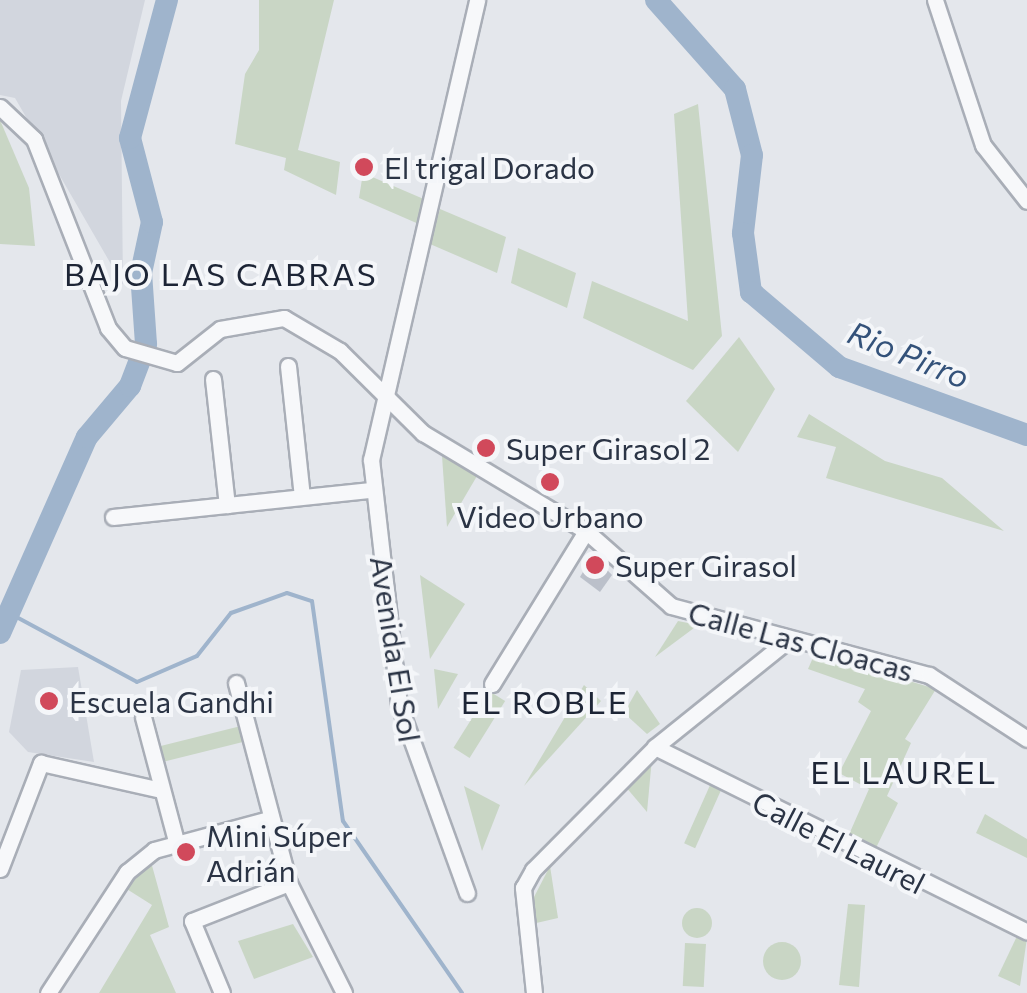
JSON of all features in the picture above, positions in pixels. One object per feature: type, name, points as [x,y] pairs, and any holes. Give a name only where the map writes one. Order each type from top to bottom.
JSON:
[{"type":"street","name":"Avenida El Sol","points":[[466,893],[399,705],[371,490],[381,397],[477,0]]},
{"type":"street","points":[[935,0],[984,145],[1027,201]]},
{"type":"street","name":"Calle Las Cloacas","points":[[0,107],[34,139],[108,328],[125,348],[166,360],[187,357],[220,330],[284,318],[340,351],[381,397],[422,433],[586,531],[671,606],[929,676],[1027,739]]},
{"type":"street","points":[[288,366],[302,496]]},
{"type":"street","points":[[213,379],[227,506]]},
{"type":"street","points":[[113,517],[371,490]]},
{"type":"street","points":[[492,684],[586,531]]},
{"type":"street","points":[[534,993],[524,888],[655,746],[788,640]]},
{"type":"street","points":[[236,683],[289,883],[342,989],[322,993]]},
{"type":"street","points":[[143,717],[176,841]]},
{"type":"street","name":"Calle El Laurel","points":[[655,746],[1027,932]]},
{"type":"street","points":[[0,869],[41,763],[162,790]]},
{"type":"street","points":[[48,993],[127,872],[176,841],[269,819]]},
{"type":"street","points":[[222,993],[192,920],[289,883]]},
{"type":"shaded area","points":[[0,0],[145,0],[121,101],[123,285],[15,98],[0,95]]},
{"type":"shaded area","name":"Escuela Gandhi","points":[[78,667],[94,762],[28,752],[9,732],[21,670]]},
{"type":"green space","points":[[259,0],[334,0],[298,150],[340,162],[336,195],[284,170],[286,158],[235,144],[245,74],[259,50]]},
{"type":"green space","points":[[698,104],[722,336],[693,370],[583,318],[592,281],[688,321],[674,114]]},
{"type":"green space","points":[[0,120],[29,188],[35,246],[0,244]]},
{"type":"green space","points":[[363,173],[426,200],[421,225],[359,198]]},
{"type":"green space","points":[[440,209],[506,237],[497,273],[430,244]]},
{"type":"green space","points":[[518,248],[576,273],[567,308],[511,283]]},
{"type":"green space","points":[[739,337],[775,389],[738,452],[686,401]]},
{"type":"green space","points":[[809,414],[885,461],[942,478],[1004,531],[826,478],[836,447],[797,437]]},
{"type":"green space","points":[[442,456],[477,476],[447,527]]},
{"type":"green space","points":[[420,575],[465,604],[430,659]]},
{"type":"green space","points":[[678,621],[698,625],[655,657]]},
{"type":"green space","points":[[815,653],[936,689],[905,739],[911,743],[887,796],[898,803],[873,854],[847,839],[869,789],[839,773],[871,711],[858,702],[865,689],[808,669]]},
{"type":"green space","points":[[434,669],[458,674],[438,709]]},
{"type":"green space","points":[[584,685],[601,701],[524,786]]},
{"type":"green space","points":[[637,690],[660,724],[647,734],[624,713]]},
{"type":"green space","points":[[489,691],[505,701],[470,758],[453,748]]},
{"type":"green space","points":[[241,726],[245,742],[159,763],[155,748]]},
{"type":"green space","points":[[652,758],[647,812],[625,786]]},
{"type":"green space","points":[[711,783],[722,788],[695,848],[684,843]]},
{"type":"green space","points":[[464,786],[500,805],[482,851]]},
{"type":"green space","points":[[985,814],[1027,839],[1027,858],[976,833]]},
{"type":"green space","points":[[151,862],[169,927],[150,935],[176,993],[99,993],[152,905],[122,886]]},
{"type":"green space","points":[[550,866],[558,918],[532,924],[533,899]]},
{"type":"green space","points":[[848,904],[865,905],[859,987],[839,985]]},
{"type":"green space","points":[[697,908],[711,917],[712,923],[703,937],[697,938],[683,929],[682,923],[691,909]]},
{"type":"green space","points":[[293,924],[313,957],[254,979],[238,941]]},
{"type":"green space","points":[[1018,934],[1027,938],[1020,986],[998,976]]},
{"type":"green space","points":[[782,942],[795,948],[801,961],[795,974],[782,980],[769,974],[763,961],[769,948]]},
{"type":"green space","points":[[685,943],[706,944],[704,987],[683,986]]},
{"type":"building","name":"Super Girasol","points":[[593,555],[612,575],[600,592],[580,577]]},
{"type":"waterway","points":[[0,633],[87,437],[130,386],[146,344],[141,273],[152,222],[130,138],[167,0]]},
{"type":"waterway","name":"Rio Pirro","points":[[656,0],[735,89],[752,155],[743,233],[751,292],[839,367],[1027,435]]},
{"type":"waterway","points":[[9,613],[137,682],[197,656],[231,613],[287,593],[312,601],[343,821],[462,993]]},
{"type":"place","name":"El trigal Dorado","points":[[364,167]]},
{"type":"place","name":"Super Girasol 2","points":[[486,448]]},
{"type":"place","name":"Video Urbano","points":[[550,482]]},
{"type":"place","name":"Super Girasol","points":[[595,565]]},
{"type":"place","name":"Escuela Gandhi","points":[[49,701]]},
{"type":"place","name":"Mini Súper Adrián","points":[[186,852]]},
{"type":"district","name":"BAJO LAS CABRAS","points":[[221,273]]},
{"type":"district","name":"EL ROBLE","points":[[545,701]]},
{"type":"district","name":"EL LAUREL","points":[[904,771]]}]
